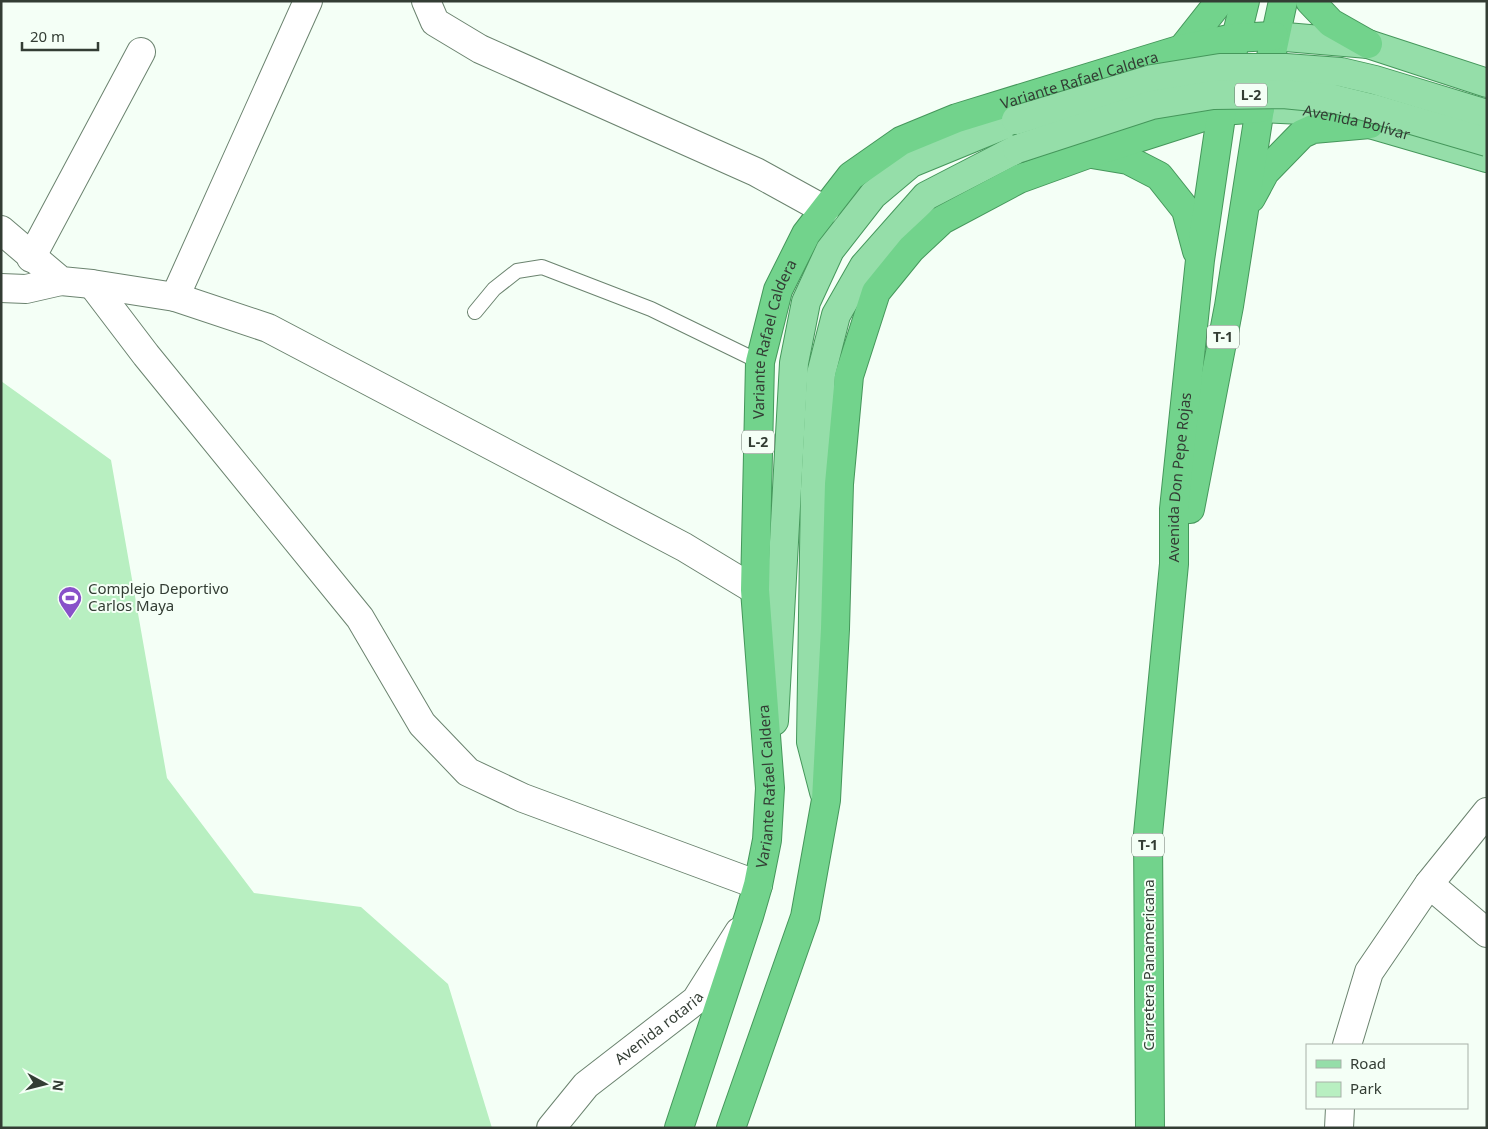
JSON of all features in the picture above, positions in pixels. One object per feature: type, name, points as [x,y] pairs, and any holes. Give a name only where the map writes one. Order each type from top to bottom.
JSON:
[{"type":"highway","points":[[1182,49],[1220,1]]},
{"type":"highway","name":"Avenida Don Pepe Rojas","points":[[1174,564],[1174,509],[1200,260],[1234,38],[1245,1]]},
{"type":"highway","name":"Avenida Don Pepe Rojas","points":[[1174,564],[1190,510],[1229,306],[1260,108],[1283,1]]},
{"type":"highway","points":[[1310,1],[1331,23],[1368,44]]},
{"type":"highway","name":"L-2","points":[[1234,38],[1274,36]]},
{"type":"highway","name":"Variante Rafael Caldera","points":[[679,1128],[749,916],[758,885],[767,840],[770,788],[755,590],[760,362],[778,290],[806,234],[851,176],[901,141],[957,118],[1182,49],[1234,38]]},
{"type":"highway","name":"Avenida Bolívar","points":[[1222,111],[1260,108]]},
{"type":"highway","name":"L-2","points":[[731,1128],[805,917],[826,800],[836,629],[839,484],[849,376],[876,292],[911,249],[942,220],[1019,179],[1088,154],[1222,111]]},
{"type":"highway","points":[[1243,212],[1265,172],[1302,134],[1313,129],[1370,124]]},
{"type":"highway","points":[[1088,154],[1128,160],[1159,176],[1186,210],[1200,260]]},
{"type":"highway","name":"Carretera Panamericana","points":[[1150,1128],[1148,834],[1174,564]]},
{"type":"main road","name":"L-2","points":[[1274,36],[1368,44],[1487,83]]},
{"type":"main road","name":"L-2","points":[[770,788],[794,364],[806,302],[830,250],[873,195],[911,163],[1016,120],[1152,80],[1220,68],[1286,68],[1341,72],[1375,80],[1487,114]]},
{"type":"main road","name":"L-2","points":[[826,800],[811,742],[815,489],[821,374],[836,315],[864,266],[926,196],[1017,149],[1152,105],[1213,95],[1283,94],[1334,99],[1487,142]]},
{"type":"main road","name":"Avenida Bolívar","points":[[1260,108],[1302,110],[1370,124],[1487,158]]},
{"type":"street","points":[[175,297],[308,1]]},
{"type":"street","points":[[426,1],[435,22],[480,49],[756,172],[824,210]]},
{"type":"street","points":[[31,258],[141,52]]},
{"type":"street","points":[[1,230],[31,258],[61,281]]},
{"type":"street","points":[[1,288],[26,289],[61,281],[92,284],[175,297],[268,328],[684,547],[755,590]]},
{"type":"street","points":[[92,284],[146,355],[360,618],[422,724],[468,772],[523,798],[758,885]]},
{"type":"street","points":[[1347,1044],[1369,972],[1429,884],[1487,812]]},
{"type":"street","points":[[1429,884],[1487,933]]},
{"type":"street","name":"Avenida rotaria","points":[[551,1128],[586,1085],[696,1000],[749,916]]},
{"type":"street","points":[[1339,1128],[1340,1109]]},
{"type":"lane","points":[[475,312],[494,289],[517,271],[542,268],[651,309],[760,362]]},
{"type":"green space","name":"Complejo Deportivo Carlos Maya","points":[[1,381],[111,460],[167,778],[254,893],[361,907],[448,984],[492,1128],[1,1128]]},
{"type":"place","name":"Complejo Deportivo Carlos Maya","points":[[70,619]]}]
